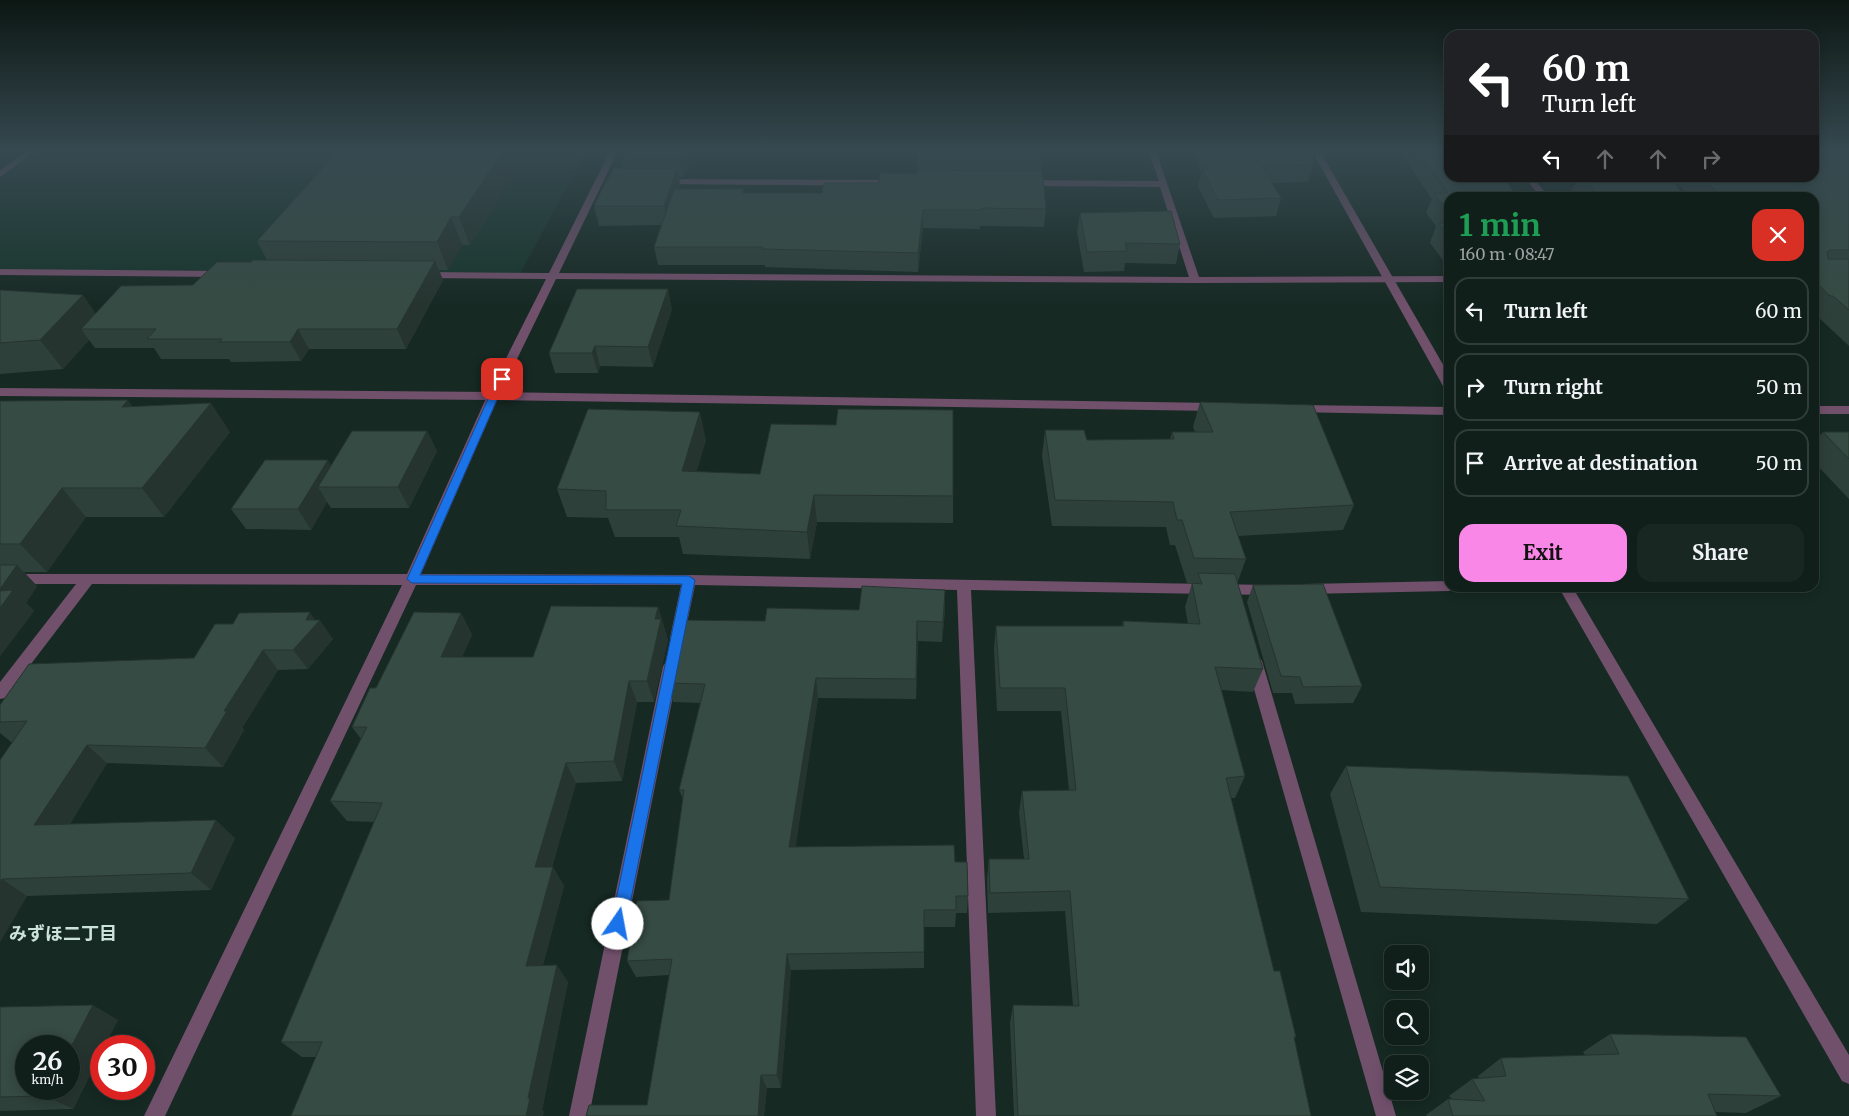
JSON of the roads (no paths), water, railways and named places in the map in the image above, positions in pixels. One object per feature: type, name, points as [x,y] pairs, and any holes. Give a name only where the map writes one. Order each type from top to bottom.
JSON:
[{"type":"street","points":[[154,1116],[412,579],[493,396],[552,276],[592,203]]},
{"type":"street","points":[[1170,203],[1195,280]]},
{"type":"street","points":[[1346,203],[1444,377]]},
{"type":"street","points":[[0,272],[230,274]]},
{"type":"street","points":[[410,275],[1195,280],[1444,278]]},
{"type":"street","points":[[0,392],[493,396],[1230,408]]},
{"type":"street","points":[[1290,409],[1444,411]]},
{"type":"street","points":[[1819,410],[1849,410]]},
{"type":"street","points":[[0,578],[689,580],[1234,591],[1444,586]]},
{"type":"street","points":[[0,693],[89,578]]},
{"type":"street","points":[[579,1116],[689,580]]},
{"type":"street","points":[[964,586],[986,1116]]},
{"type":"street","points":[[1234,591],[1239,610]]},
{"type":"street","points":[[1568,592],[1849,1074]]},
{"type":"street","points":[[1250,648],[1386,1116]]},
{"type":"district","name":"みずほ二丁目","points":[[63,934]]}]
